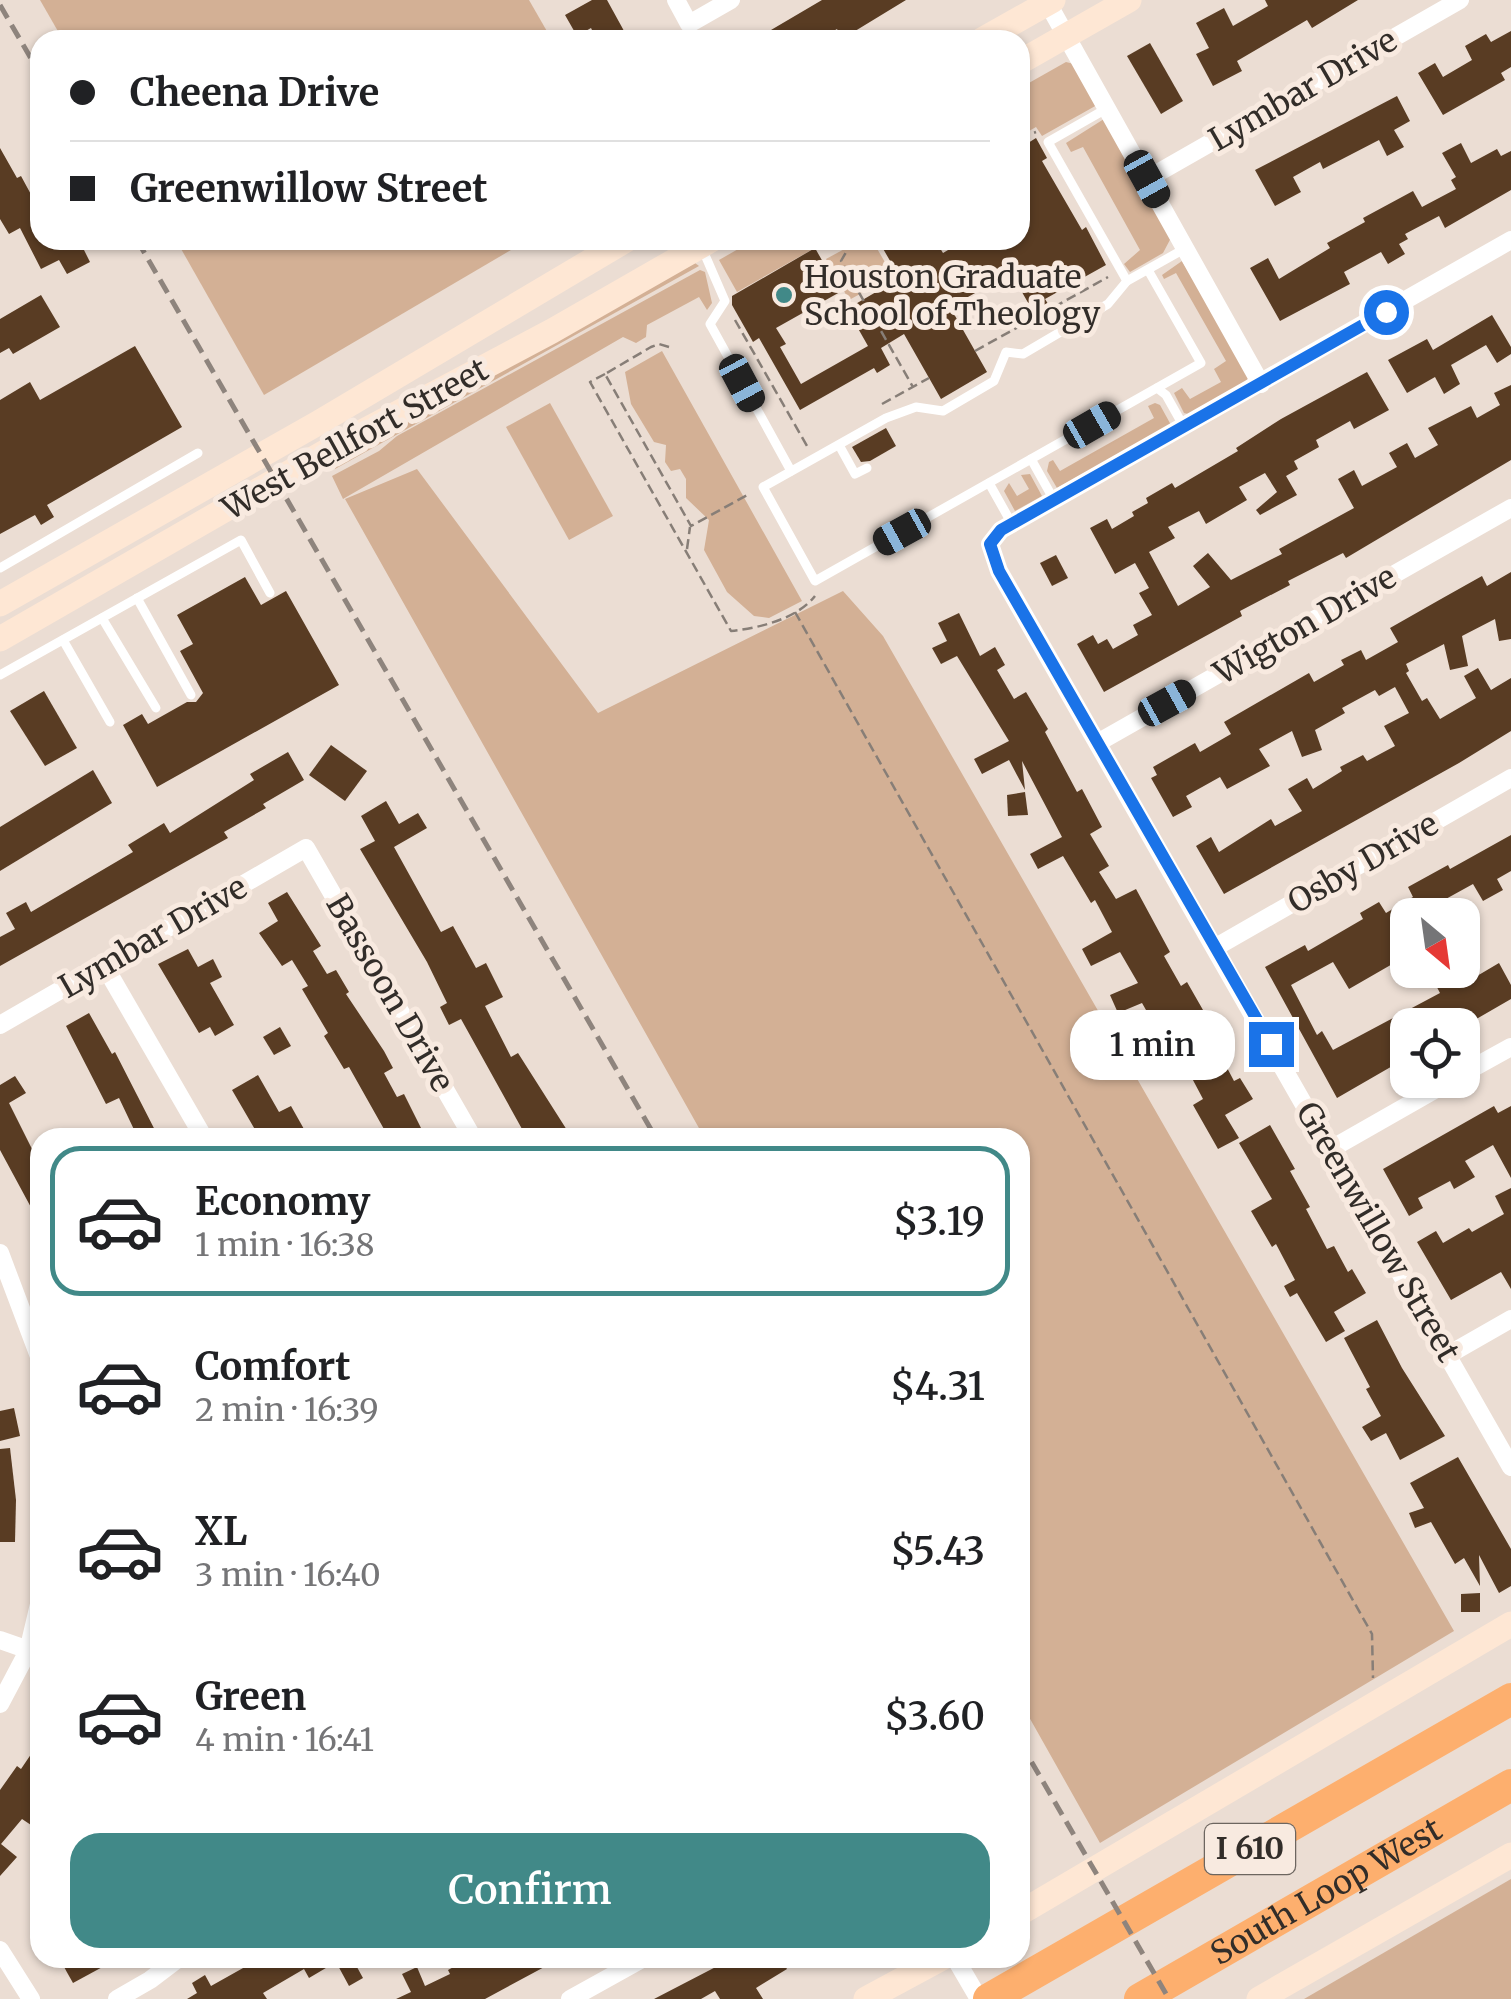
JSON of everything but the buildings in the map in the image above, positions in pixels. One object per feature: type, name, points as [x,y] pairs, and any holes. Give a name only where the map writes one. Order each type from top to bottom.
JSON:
[{"type":"highway","name":"I 610","points":[[989,1999],[1511,1699]]},
{"type":"highway","name":"South Loop West","points":[[1140,1999],[1511,1785]]},
{"type":"main road","points":[[1030,56],[1129,0]]},
{"type":"main road","points":[[999,30],[1048,1]]},
{"type":"main road","name":"West Bellfort Street","points":[[0,604],[318,423],[609,250]]},
{"type":"main road","name":"West Bellfort Street","points":[[0,638],[332,448],[552,331],[689,250]]},
{"type":"main road","points":[[1030,1907],[1511,1624]]},
{"type":"main road","points":[[1259,1999],[1511,1855]]},
{"type":"main road","points":[[866,1999],[923,1968]]},
{"type":"street","points":[[676,0],[689,24],[731,0]]},
{"type":"street","name":"Lymbar Drive","points":[[1147,179],[1460,0]]},
{"type":"street","points":[[1048,1],[1261,384]]},
{"type":"street","points":[[1006,527],[1511,240]]},
{"type":"street","name":"Wigton Drive","points":[[1098,742],[1511,508]]},
{"type":"street","name":"Greenwillow Street","points":[[1006,527],[990,544],[992,558],[1511,1467]]},
{"type":"street","name":"Osby Drive","points":[[1216,947],[1511,778]]},
{"type":"street","name":"Lymbar Drive","points":[[0,1025],[306,848]]},
{"type":"street","name":"Bassoon Drive","points":[[306,848],[467,1128]]},
{"type":"street","points":[[104,965],[198,1128]]},
{"type":"street","points":[[1480,1064],[1511,1046]]},
{"type":"street","points":[[1331,1149],[1420,1098]]},
{"type":"street","points":[[1,1256],[30,1333]]},
{"type":"street","points":[[1448,1355],[1511,1319]]},
{"type":"street","points":[[0,1640],[30,1651]]},
{"type":"street","points":[[0,1704],[30,1659]]},
{"type":"street","points":[[0,1950],[30,1999]]},
{"type":"street","points":[[117,1999],[166,1968]]},
{"type":"street","points":[[570,1999],[626,1968]]},
{"type":"street","points":[[961,1968],[979,1999]]},
{"type":"lane","points":[[1107,108],[1048,142],[1127,282]]},
{"type":"lane","points":[[1148,270],[1201,363],[816,581],[762,487],[886,418],[916,407],[943,411],[994,381],[1006,352],[1023,354],[1108,304],[1127,282],[1186,248]]},
{"type":"lane","points":[[706,250],[725,302],[710,324],[790,471]]},
{"type":"lane","points":[[1156,388],[1166,395],[1184,427]]},
{"type":"lane","points":[[839,445],[856,474],[867,468]]},
{"type":"lane","points":[[0,568],[198,454]]},
{"type":"lane","points":[[1031,459],[1054,500]]},
{"type":"lane","points":[[989,482],[1006,527]]},
{"type":"lane","points":[[0,676],[241,540],[270,593]]},
{"type":"lane","points":[[137,598],[192,695]]},
{"type":"lane","points":[[102,618],[156,708]]},
{"type":"lane","points":[[63,640],[110,722]]},
{"type":"path","points":[[1030,133],[1035,130],[1048,142]]},
{"type":"path","points":[[848,250],[841,262],[913,387]]},
{"type":"path","points":[[975,351],[1108,277]]},
{"type":"path","points":[[736,320],[808,448]]},
{"type":"path","points":[[669,347],[651,347],[590,382],[732,631],[756,628],[795,612],[818,592],[816,581]]},
{"type":"path","points":[[604,374],[690,526],[687,552]]},
{"type":"path","points":[[690,526],[751,493]]},
{"type":"path","points":[[795,612],[1372,1634],[1374,1706]]},
{"type":"shaded area","points":[[40,0],[529,0],[546,30],[57,30]]},
{"type":"shaded area","points":[[1066,62],[1074,64],[1097,105],[1042,136],[1036,127],[1030,130],[1030,82]]},
{"type":"shaded area","points":[[1104,119],[1172,236],[1163,253],[1130,272],[1124,264],[1140,250],[1083,147],[1071,152],[1066,143]]},
{"type":"shaded area","points":[[182,250],[511,250],[264,395]]},
{"type":"shaded area","points":[[736,250],[811,250],[737,292],[719,260]]},
{"type":"shaded area","points":[[843,250],[878,250],[893,276],[849,300],[826,259]]},
{"type":"shaded area","points":[[1182,261],[1250,376],[1188,414],[1174,393],[1182,388],[1190,399],[1221,382],[1214,369],[1226,361],[1176,273],[1164,279],[1162,275]]},
{"type":"shaded area","points":[[695,263],[699,266],[335,469],[331,462]]},
{"type":"shaded area","points":[[700,270],[705,272],[712,303],[707,310],[699,297],[647,325],[646,337],[636,343],[623,337],[343,499],[332,476],[379,451],[397,436]]},
{"type":"shaded area","points":[[662,351],[802,601],[769,618],[754,616],[727,592],[704,550],[709,520],[686,498],[686,479],[680,469],[671,471],[665,462],[666,445],[654,442],[631,404],[625,372]]},
{"type":"shaded area","points":[[550,403],[613,516],[569,540],[506,427]]},
{"type":"shaded area","points":[[1155,403],[1171,425],[1057,488],[1047,471],[1049,462],[1053,460],[1060,471],[1154,418],[1148,406]]},
{"type":"shaded area","points":[[417,469],[598,713],[843,591],[883,636],[1454,1631],[1100,1843],[1030,1719],[1030,1128],[699,1128],[345,499]]},
{"type":"shaded area","points":[[1030,474],[1042,496],[1015,511],[1004,491],[1009,483],[1017,496],[1029,489],[1021,475]]},
{"type":"shaded area","points":[[1511,1879],[1511,1999],[1304,1999]]},
{"type":"railway","points":[[0,5],[30,57]]},
{"type":"railway","points":[[143,250],[650,1128]]},
{"type":"railway","points":[[1030,1759],[1169,1999]]},
{"type":"place","name":"Houston Graduate School of Theology","points":[[784,295]]},
{"type":"route","points":[[1271,1044],[999,571],[990,544],[1001,530],[1386,312]]}]
